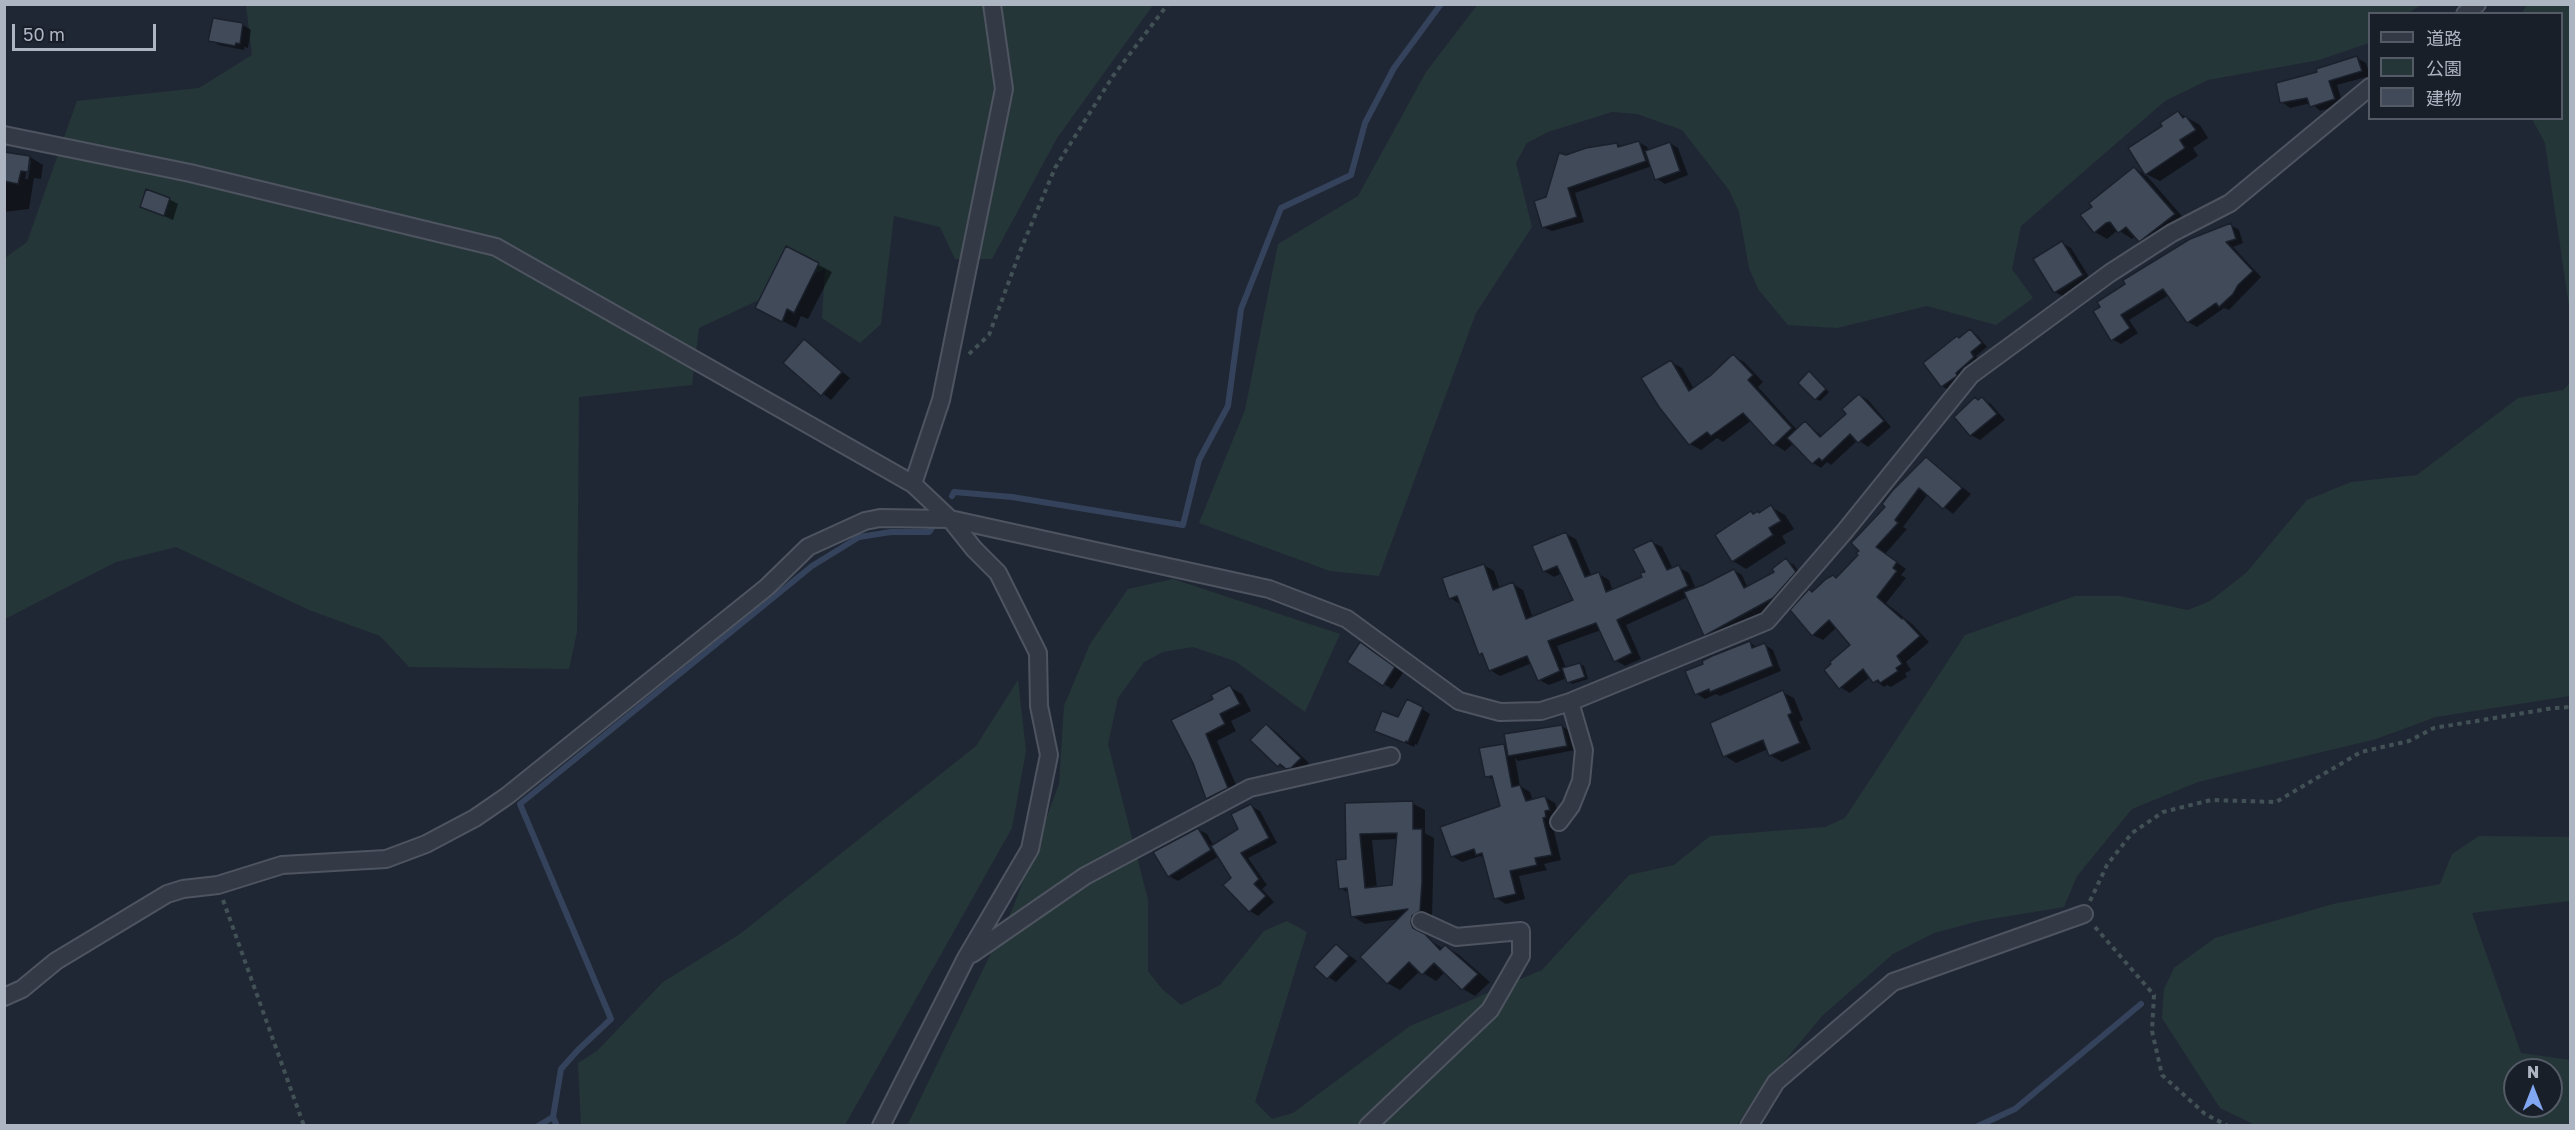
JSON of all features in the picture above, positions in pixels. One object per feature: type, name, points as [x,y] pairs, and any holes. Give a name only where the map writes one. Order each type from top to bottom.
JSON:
[{"type":"street","points":[[913,484],[941,399],[1004,89],[993,4]]},
{"type":"street","points":[[4,998],[22,989],[65,955],[168,894],[183,889],[218,885],[282,865],[386,859],[426,844],[475,818],[507,796],[766,587],[808,547],[865,521],[880,518],[950,519],[1269,589],[1347,619],[1459,701],[1500,712],[1541,711],[1570,702],[1767,621],[1838,539],[1971,375],[2110,273],[2172,233],[2230,203],[2368,89]]},
{"type":"street","points":[[4,135],[190,173],[496,247],[913,484],[950,519],[974,549],[998,573],[1038,653],[1040,706],[1049,755],[1030,849],[966,958],[881,1125]]},
{"type":"street","points":[[1558,822],[1571,806],[1581,781],[1584,750],[1570,702]]},
{"type":"street","points":[[966,958],[1085,876],[1250,788],[1391,756]]},
{"type":"street","points":[[1749,1125],[1776,1082],[1893,982],[2084,914]]},
{"type":"street","points":[[1368,1125],[1490,1010],[1521,956],[1521,931],[1456,937],[1421,921]]},
{"type":"path","points":[[946,375],[989,335],[1021,249],[1056,168],[1113,76],[1168,4]]},
{"type":"path","points":[[2228,1125],[2205,1114],[2163,1074],[2152,1030],[2154,995],[2084,914],[2107,865],[2132,833],[2163,812],[2211,800],[2276,802],[2361,752],[2409,741],[2434,728],[2571,707]]},
{"type":"path","points":[[218,885],[304,1125]]},
{"type":"green space","points":[[1478,4],[2421,4],[2410,12],[2368,12],[2368,43],[2319,60],[2208,80],[2165,101],[2021,226],[2012,269],[2033,298],[1996,325],[1927,306],[1837,328],[1788,325],[1758,289],[1749,268],[1739,212],[1729,190],[1682,130],[1637,114],[1612,112],[1548,132],[1527,143],[1516,163],[1532,227],[1476,313],[1379,576],[1330,571],[1199,523],[1245,410],[1278,244],[1358,196],[1426,72]]},
{"type":"green space","points":[[246,5],[1153,5],[1057,138],[992,259],[955,259],[940,227],[894,216],[881,324],[860,343],[822,318],[825,269],[699,328],[692,385],[579,397],[577,632],[569,669],[409,667],[380,636],[309,610],[176,547],[116,562],[5,619],[5,258],[27,242],[77,101],[199,88],[252,55]]},
{"type":"green space","points":[[2527,5],[2570,5],[2570,313],[2545,143],[2533,120],[2563,120],[2563,12],[2523,12]]},
{"type":"green space","points":[[2570,383],[2570,696],[2436,717],[2376,739],[2198,782],[2132,809],[2077,876],[2064,907],[1979,921],[1934,933],[1893,954],[1823,1015],[1757,1094],[1737,1125],[907,1126],[1013,908],[1059,784],[1064,706],[1090,644],[1128,589],[1173,579],[1340,634],[1305,712],[1235,661],[1193,647],[1163,652],[1144,662],[1118,698],[1108,744],[1148,900],[1148,971],[1162,989],[1181,1005],[1220,985],[1264,931],[1287,921],[1307,932],[1255,1102],[1272,1119],[1293,1113],[1410,1026],[1542,970],[1629,875],[1674,865],[1710,836],[1825,827],[1845,818],[1965,635],[2075,596],[2120,596],[2188,610],[2210,601],[2246,573],[2307,500],[2351,482],[2417,475],[2518,398],[2563,390]]},
{"type":"green space","points":[[1018,680],[1026,751],[1012,828],[845,1125],[581,1125],[578,1063],[597,1051],[663,982],[740,934],[976,746]]},
{"type":"green space","points":[[2479,836],[2570,837],[2570,901],[2472,913],[2521,1053],[2556,1058],[2503,1058],[2503,1118],[2563,1118],[2563,1059],[2570,1060],[2570,1125],[2255,1125],[2220,1108],[2162,1018],[2164,989],[2174,968],[2215,938],[2333,904],[2440,884],[2452,854]]},
{"type":"building","points":[[213,18],[243,23],[240,44],[236,43],[235,46],[208,41]]},
{"type":"building","points":[[2357,56],[2362,71],[2329,81],[2335,99],[2310,107],[2307,98],[2280,103],[2276,83],[2317,72],[2316,69]]},
{"type":"building","points":[[2178,111],[2183,118],[2186,116],[2196,130],[2180,140],[2185,148],[2145,175],[2128,148],[2162,126],[2160,123]]},
{"type":"building","points":[[1639,141],[1646,161],[1568,188],[1577,217],[1542,228],[1534,201],[1546,197],[1559,153],[1566,155],[1586,148],[1617,143],[1618,147]]},
{"type":"building","points":[[1670,142],[1680,171],[1655,180],[1645,151]]},
{"type":"building","points":[[4,152],[30,156],[28,172],[21,171],[18,184],[4,181]]},
{"type":"building","points":[[2134,167],[2175,214],[2139,242],[2126,227],[2118,233],[2110,222],[2094,233],[2080,215],[2092,207],[2089,203]]},
{"type":"building","points":[[146,189],[170,198],[164,216],[140,207]]},
{"type":"building","points":[[2231,223],[2236,239],[2226,242],[2253,271],[2238,285],[2233,294],[2219,307],[2216,303],[2187,323],[2163,289],[2121,315],[2130,328],[2111,341],[2093,311],[2100,307],[2097,302],[2125,284],[2123,280],[2190,239]]},
{"type":"building","points":[[2062,241],[2083,275],[2054,293],[2033,259]]},
{"type":"building","points":[[786,246],[819,263],[794,313],[787,309],[782,322],[755,308]]},
{"type":"building","points":[[1970,329],[1982,343],[1971,352],[1974,357],[1956,373],[1957,376],[1941,387],[1923,363],[1957,336],[1959,338]]},
{"type":"building","points":[[804,339],[842,372],[821,396],[783,363]]},
{"type":"building","points":[[1733,354],[1753,375],[1748,380],[1792,428],[1773,446],[1743,413],[1711,436],[1707,432],[1689,445],[1659,407],[1641,378],[1671,360],[1689,391],[1710,376]]},
{"type":"building","points":[[1809,371],[1826,389],[1815,400],[1798,383]]},
{"type":"building","points":[[1859,394],[1884,421],[1858,443],[1850,434],[1822,461],[1819,458],[1812,464],[1787,438],[1805,421],[1820,437],[1846,414],[1842,409]]},
{"type":"building","points":[[1975,397],[1978,400],[1982,397],[1997,414],[1970,436],[1954,417]]},
{"type":"building","points":[[1926,457],[1962,488],[1943,509],[1919,488],[1895,520],[1898,523],[1876,547],[1897,562],[1893,568],[1897,571],[1877,597],[1903,618],[1920,636],[1897,656],[1902,664],[1896,668],[1898,671],[1880,683],[1878,680],[1873,683],[1863,669],[1839,689],[1824,670],[1850,645],[1829,620],[1812,636],[1790,610],[1809,589],[1812,592],[1833,575],[1836,578],[1858,555],[1856,553],[1859,551],[1851,543],[1885,507],[1882,504],[1892,491]]},
{"type":"building","points":[[1771,505],[1781,521],[1769,528],[1773,535],[1732,562],[1715,535],[1751,511],[1753,514],[1758,511],[1759,513]]},
{"type":"building","points":[[1566,532],[1585,577],[1599,572],[1606,592],[1642,577],[1640,573],[1645,572],[1633,549],[1652,540],[1667,570],[1679,565],[1688,586],[1617,620],[1632,653],[1614,662],[1596,623],[1548,641],[1560,671],[1538,681],[1527,656],[1489,671],[1482,653],[1479,655],[1457,596],[1449,599],[1442,578],[1484,564],[1493,590],[1513,582],[1526,619],[1573,600],[1557,566],[1543,572],[1532,546]]},
{"type":"building","points":[[1786,558],[1796,572],[1773,598],[1704,636],[1684,592],[1734,569],[1744,588],[1774,572],[1772,569]]},
{"type":"building","points":[[1750,641],[1752,648],[1765,643],[1773,666],[1710,692],[1709,689],[1695,695],[1685,671],[1703,664],[1702,661],[1712,656]]},
{"type":"building","points":[[1360,642],[1395,667],[1383,686],[1347,662]]},
{"type":"building","points":[[1580,663],[1585,677],[1567,683],[1562,668]]},
{"type":"building","points":[[1230,685],[1240,704],[1220,714],[1225,724],[1206,734],[1228,788],[1206,799],[1193,763],[1171,720],[1213,699],[1211,695]]},
{"type":"building","points":[[1783,690],[1792,713],[1788,715],[1800,743],[1769,756],[1763,740],[1723,757],[1710,723]]},
{"type":"building","points":[[1407,699],[1423,707],[1408,742],[1405,743],[1374,731],[1382,711],[1398,717]]},
{"type":"building","points":[[1266,724],[1301,758],[1291,768],[1286,769],[1280,764],[1278,767],[1250,740]]},
{"type":"building","points":[[1562,725],[1567,746],[1508,756],[1504,734]]},
{"type":"building","points":[[1504,744],[1512,787],[1520,785],[1526,801],[1545,796],[1550,810],[1545,811],[1546,817],[1543,818],[1552,855],[1535,858],[1537,865],[1510,871],[1516,894],[1494,899],[1482,853],[1476,855],[1474,849],[1451,857],[1440,827],[1500,806],[1492,776],[1485,777],[1479,748]]},
{"type":"building","points":[[1413,801],[1413,829],[1422,829],[1422,882],[1420,911],[1412,916],[1411,923],[1413,928],[1425,934],[1440,950],[1445,945],[1478,974],[1462,990],[1434,963],[1422,975],[1409,962],[1387,984],[1360,957],[1408,909],[1351,917],[1347,888],[1339,889],[1336,860],[1346,859],[1345,803]],"holes":[[[1397,833],[1392,885],[1365,888],[1360,834]]]},
{"type":"building","points":[[1251,804],[1269,838],[1241,853],[1259,879],[1254,884],[1266,896],[1249,912],[1223,885],[1231,878],[1211,846],[1238,829],[1231,814]]},
{"type":"building","points":[[1198,828],[1211,850],[1168,877],[1153,852]]},
{"type":"building","points":[[1336,944],[1349,956],[1327,979],[1314,967]]},
{"type":"waterway","points":[[952,496],[954,492],[1012,497],[1183,525],[1199,460],[1228,406],[1241,309],[1281,208],[1351,175],[1365,123],[1394,68],[1441,4]]},
{"type":"waterway","points":[[557,1126],[553,1117],[561,1069],[611,1019],[520,804],[812,566],[859,537],[891,532],[929,532],[932,528]]},
{"type":"waterway","points":[[1978,1126],[2015,1109],[2141,1004]]},
{"type":"waterway","points":[[538,1126],[553,1117]]}]
